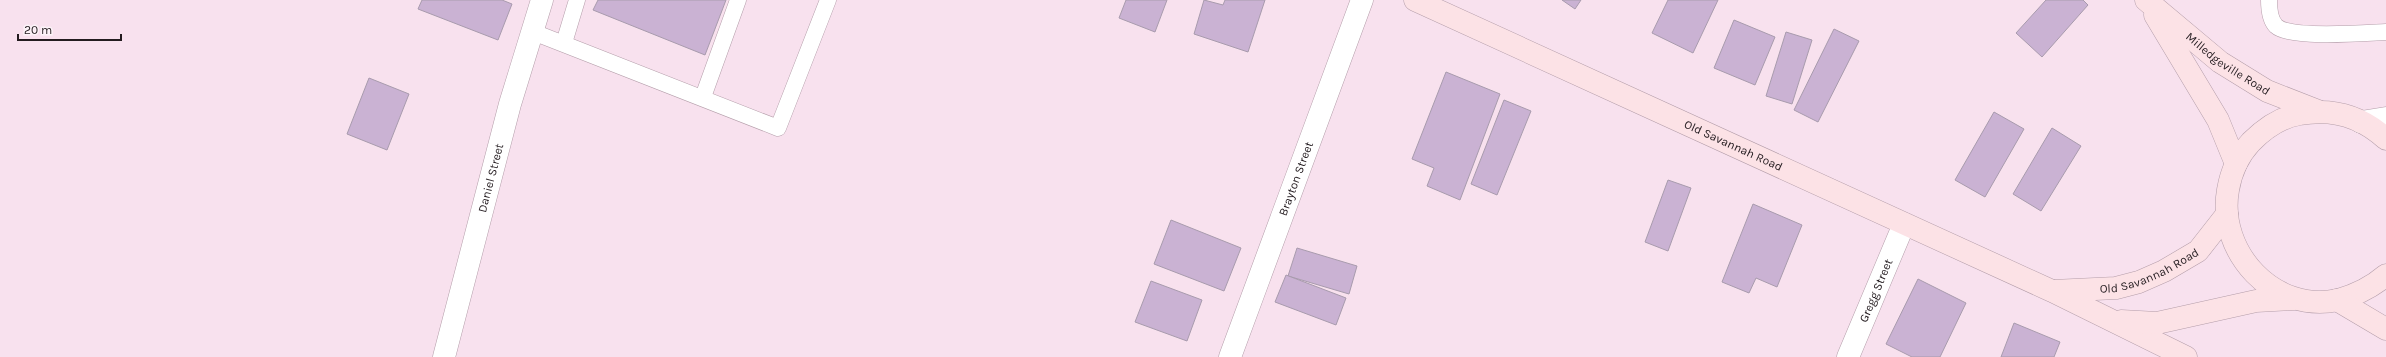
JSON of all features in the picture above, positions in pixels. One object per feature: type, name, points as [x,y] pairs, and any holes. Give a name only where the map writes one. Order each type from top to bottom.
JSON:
[{"type":"street","name":"Daniel Street","points":[[444,357],[510,104],[542,0]]},
{"type":"street","name":"Brayton Street","points":[[1230,357],[1362,0]]},
{"type":"street","name":"Old Savannah Road","points":[[1415,0],[2052,291],[2186,357]]},
{"type":"street","name":"Milledgeville Road","points":[[2147,0],[2220,62],[2267,91],[2318,111]]},
{"type":"street","name":"Milledgeville Road","points":[[2147,0],[2218,120],[2236,164]]},
{"type":"street","points":[[2386,139],[2373,128],[2347,115],[2318,111],[2289,116],[2263,130],[2243,150],[2230,175],[2225,204],[2229,232],[2241,258],[2259,279],[2282,294],[2310,301],[2337,300],[2363,291],[2386,275]]},
{"type":"street","points":[[2361,122],[2386,118]]},
{"type":"street","name":"Old Savannah Road","points":[[2052,291],[2116,288],[2139,282],[2164,271],[2198,251],[2227,214]]},
{"type":"street","name":"Gregg Street","points":[[1848,357],[1904,224]]},
{"type":"street","name":"Old Savannah Road","points":[[2112,320],[2157,323],[2256,301],[2301,298]]},
{"type":"street","points":[[2337,300],[2386,329]]},
{"type":"lane","points":[[564,43],[577,0]]},
{"type":"lane","points":[[703,97],[738,0]]},
{"type":"lane","points":[[533,32],[703,97],[778,128],[828,0]]},
{"type":"lane","points":[[2269,0],[2269,11],[2276,26],[2294,34],[2386,32]]},
{"type":"building","points":[[422,0],[502,0],[512,4],[498,40],[418,9]]},
{"type":"building","points":[[598,0],[726,0],[705,55],[593,10]]},
{"type":"building","points":[[1126,0],[1167,0],[1155,32],[1119,18]]},
{"type":"building","points":[[1204,0],[1223,5],[1225,0],[1265,0],[1248,52],[1194,34]]},
{"type":"building","points":[[1562,0],[1581,0],[1575,9]]},
{"type":"building","points":[[1668,0],[1718,0],[1693,53],[1652,33]]},
{"type":"building","points":[[2046,0],[2083,0],[2088,5],[2042,57],[2016,33]]},
{"type":"building","points":[[1734,20],[1775,37],[1755,85],[1714,68]]},
{"type":"building","points":[[1834,29],[1859,41],[1818,122],[1794,110]]},
{"type":"building","points":[[1786,32],[1812,40],[1792,104],[1766,96]]},
{"type":"building","points":[[1446,72],[1500,94],[1460,200],[1427,186],[1434,168],[1412,159]]},
{"type":"building","points":[[369,78],[409,94],[387,150],[347,134]]},
{"type":"building","points":[[1504,100],[1531,111],[1497,195],[1471,184]]},
{"type":"building","points":[[1994,112],[2024,129],[1985,197],[1955,180]]},
{"type":"building","points":[[2052,128],[2081,146],[2041,211],[2013,194]]},
{"type":"building","points":[[1668,180],[1691,188],[1668,251],[1645,242]]},
{"type":"building","points":[[1753,204],[1802,225],[1777,287],[1756,278],[1749,293],[1722,282]]},
{"type":"building","points":[[1171,220],[1241,248],[1224,291],[1154,264]]},
{"type":"building","points":[[1297,248],[1357,266],[1349,294],[1288,276]]},
{"type":"building","points":[[1286,275],[1346,298],[1336,325],[1275,302]]},
{"type":"building","points":[[1918,279],[1966,303],[1940,357],[1912,357],[1886,344]]},
{"type":"building","points":[[1151,281],[1202,300],[1187,341],[1135,322]]},
{"type":"building","points":[[2014,323],[2060,342],[2054,357],[2001,357]]}]
